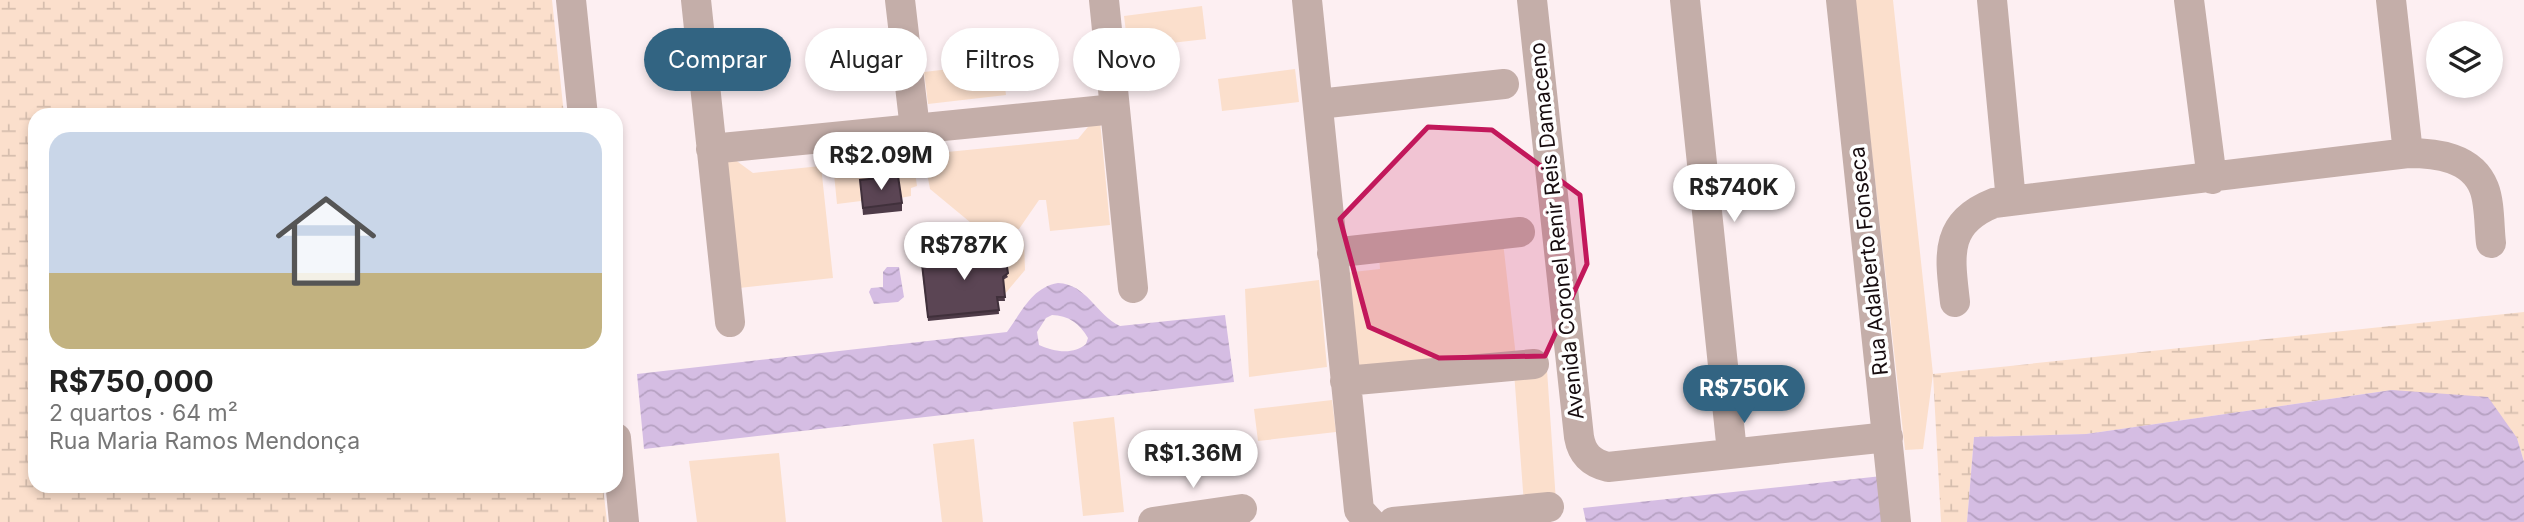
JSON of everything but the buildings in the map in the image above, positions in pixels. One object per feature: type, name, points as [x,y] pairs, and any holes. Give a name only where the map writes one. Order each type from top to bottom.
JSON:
[{"type":"street","points":[[571,0],[582,108]]},
{"type":"street","points":[[695,0],[730,322]]},
{"type":"street","points":[[900,0],[915,129]]},
{"type":"street","points":[[1104,0],[1133,288]]},
{"type":"street","points":[[1307,0],[1359,510],[1366,521]]},
{"type":"street","name":"Avenida Coronel Renir Reis Damaceno","points":[[1532,0],[1579,437],[1590,459],[1608,467],[1732,452]]},
{"type":"street","points":[[1685,0],[1732,452],[1888,437]]},
{"type":"street","name":"Rua Adalberto Fonseca","points":[[1841,0],[1896,522]]},
{"type":"street","points":[[1992,0],[2011,201]]},
{"type":"street","points":[[2189,0],[2211,179]]},
{"type":"street","points":[[2391,0],[2408,153]]},
{"type":"street","points":[[1318,104],[1504,85]]},
{"type":"street","points":[[711,149],[1115,109]]},
{"type":"street","points":[[1955,302],[1950,253],[1953,239],[1970,216],[1981,208],[2011,201],[2211,179],[2408,153],[2437,153],[2458,160],[2474,174],[2484,188],[2491,243]]},
{"type":"street","points":[[1332,253],[1520,232]]},
{"type":"street","points":[[1345,381],[1534,364]]},
{"type":"street","points":[[621,493],[624,522]]},
{"type":"street","points":[[1393,522],[1549,507]]},
{"type":"street","points":[[1153,522],[1242,509]]},
{"type":"highlighted area","points":[[1428,127],[1492,130],[1580,195],[1587,264],[1545,356],[1439,358],[1369,327],[1340,219]]},
{"type":"green space","points":[[0,0],[552,0],[563,108],[28,108],[28,493],[604,493],[607,522],[0,522]]},
{"type":"green space","points":[[1855,0],[1893,0],[1933,374],[1923,449],[1905,450]]},
{"type":"green space","points":[[1202,6],[1206,39],[1180,42],[1180,28],[1126,28],[1124,16]]},
{"type":"green space","points":[[1295,69],[1299,102],[1222,111],[1218,79]]},
{"type":"green space","points":[[941,70],[941,91],[1006,91],[1006,95],[928,104],[927,72]]},
{"type":"green space","points":[[1100,121],[1110,225],[1050,231],[1046,200],[1039,200],[1019,229],[982,232],[930,189],[922,146],[935,145],[947,152],[1078,139],[1092,122]]},
{"type":"green space","points":[[911,142],[917,186],[911,188],[911,196],[900,198],[860,188],[861,201],[837,204],[833,164],[884,158],[895,145]]},
{"type":"green space","points":[[725,159],[734,159],[753,173],[821,166],[833,278],[739,288]]},
{"type":"green space","points":[[1024,240],[1025,270],[1004,295],[994,241]]},
{"type":"green space","points":[[1503,242],[1516,357],[1356,373],[1344,273],[1380,269],[1379,255]]},
{"type":"green space","points":[[1319,280],[1327,367],[1249,377],[1245,289]]},
{"type":"green space","points":[[2524,312],[2524,462],[2517,438],[2392,390],[2086,434],[1974,437],[1967,522],[1941,522],[1933,374]]},
{"type":"green space","points":[[1547,370],[1556,502],[1524,504],[1514,372]]},
{"type":"green space","points":[[1332,400],[1336,432],[1258,441],[1254,409]]},
{"type":"green space","points":[[1114,417],[1124,512],[1083,516],[1073,422]]},
{"type":"green space","points":[[974,439],[983,522],[942,522],[933,444]]},
{"type":"green space","points":[[779,453],[786,522],[697,522],[689,461]]},
{"type":"water","points":[[887,267],[899,267],[904,297],[898,302],[874,304],[869,292],[871,288],[883,287],[883,272]]},
{"type":"water","points":[[1058,283],[1077,289],[1120,326],[1225,315],[1234,382],[644,449],[637,374],[1007,332],[1034,295],[1049,285]],"holes":[[[1058,315],[1073,321],[1081,328],[1088,338],[1086,344],[1076,350],[1064,351],[1039,345],[1037,332],[1046,318]]]},
{"type":"water","points":[[2392,390],[2488,397],[2517,438],[2524,462],[2524,522],[1967,522],[1974,437],[2086,434]]},
{"type":"water","points":[[1882,476],[1885,522],[1586,522],[1583,508]]}]
